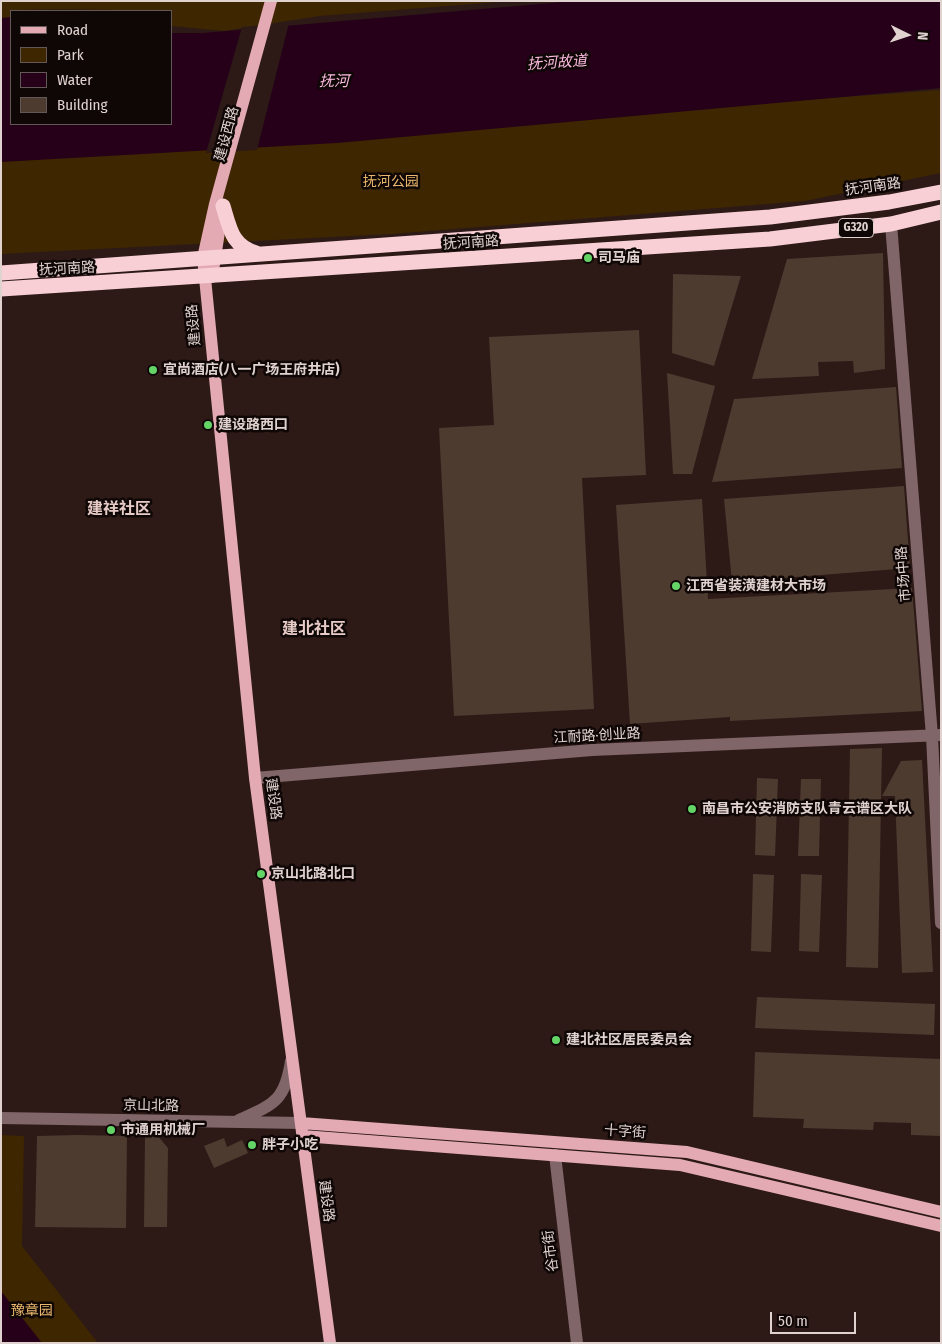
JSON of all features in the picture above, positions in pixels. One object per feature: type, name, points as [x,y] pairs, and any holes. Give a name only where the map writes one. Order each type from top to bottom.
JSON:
[{"type":"highway","name":"抚河南路","points":[[1,273],[770,217],[890,202],[941,192]]},
{"type":"highway","points":[[219,205],[233,237],[243,249],[260,254]]},
{"type":"highway","name":"抚河南路","points":[[1,289],[209,277],[770,238],[891,224],[941,212]]},
{"type":"main road","name":"建设西路","points":[[209,277],[208,258],[219,205],[270,1]]},
{"type":"main road","name":"建设西路","points":[[219,205],[279,1]]},
{"type":"main road","name":"建设路","points":[[209,277],[255,778],[330,1343]]},
{"type":"main road","name":"十字街","points":[[302,1130],[555,1155],[680,1165],[941,1226]]},
{"type":"main road","name":"十字街","points":[[302,1130],[687,1152],[941,1212]]},
{"type":"street","name":"市场中路","points":[[891,224],[936,735],[941,923]]},
{"type":"street","name":"江耐路·创业路","points":[[255,778],[592,750],[936,735]]},
{"type":"street","points":[[235,1122],[261,1110],[279,1098],[287,1084],[292,1054]]},
{"type":"street","name":"京山北路","points":[[1,1118],[235,1122],[302,1130]]},
{"type":"street","name":"谷市街","points":[[555,1155],[577,1343]]},
{"type":"green space","points":[[1,1],[511,1],[319,16],[224,31],[172,26],[172,10],[10,10],[10,17],[1,23]]},
{"type":"green space","name":"抚河公园","points":[[941,90],[941,173],[805,201],[391,234],[1,254],[1,158]]},
{"type":"green space","name":"豫章园","points":[[1,1135],[24,1136],[22,1246],[98,1343],[1,1343]]},
{"type":"water","name":"抚河","points":[[575,1],[941,1],[941,88],[337,143],[1,162],[1,18],[10,17],[10,125],[172,125],[172,33],[203,33]]},
{"type":"water","points":[[1,1291],[42,1343],[1,1343]]},
{"type":"pier","points":[[289,23],[257,150],[206,153],[242,27]]},
{"type":"building","points":[[883,253],[885,369],[854,373],[853,361],[818,362],[819,376],[752,379],[787,259]]},
{"type":"building","points":[[673,274],[741,276],[714,366],[672,353]]},
{"type":"building","points":[[639,330],[646,475],[582,478],[594,709],[454,716],[439,428],[494,425],[489,337]]},
{"type":"building","points":[[667,373],[715,386],[692,474],[673,474]]},
{"type":"building","points":[[896,387],[902,468],[712,482],[734,399]]},
{"type":"building","points":[[904,486],[910,568],[732,582],[724,499]]},
{"type":"building","points":[[702,499],[708,599],[912,588],[922,711],[730,721],[730,717],[630,724],[616,505]]},
{"type":"building","points":[[882,748],[878,968],[846,967],[850,749]]},
{"type":"building","points":[[922,760],[933,972],[902,973],[895,796],[882,796],[901,761]]},
{"type":"building","points":[[757,778],[778,779],[775,856],[755,855]]},
{"type":"building","points":[[801,779],[821,779],[819,856],[798,856]]},
{"type":"building","points":[[753,874],[774,875],[771,952],[751,951]]},
{"type":"building","points":[[801,874],[822,875],[819,952],[799,951]]},
{"type":"building","points":[[757,997],[935,1004],[934,1035],[755,1028]]},
{"type":"building","points":[[755,1052],[941,1059],[941,1136],[911,1135],[911,1123],[874,1122],[873,1130],[803,1128],[804,1119],[753,1117]]},
{"type":"building","points":[[145,1135],[157,1135],[168,1148],[167,1227],[144,1227]]},
{"type":"building","points":[[37,1136],[127,1136],[126,1228],[35,1227]]},
{"type":"building","points":[[224,1138],[227,1147],[242,1140],[248,1153],[214,1168],[204,1146]]},
{"type":"place","name":"司马庙","points":[[588,258]]},
{"type":"place","name":"宜尚酒店(八一广场王府井店)","points":[[153,370]]},
{"type":"place","name":"建设路西口","points":[[208,425]]},
{"type":"place","name":"江西省装潢建材大市场","points":[[676,586]]},
{"type":"place","name":"南昌市公安消防支队青云谱区大队","points":[[692,809]]},
{"type":"place","name":"京山北路北口","points":[[261,874]]},
{"type":"place","name":"建北社区居民委员会","points":[[556,1040]]},
{"type":"place","name":"市通用机械厂","points":[[111,1130]]},
{"type":"place","name":"胖子小吃","points":[[252,1145]]},
{"type":"district","name":"建祥社区","points":[[119,510]]},
{"type":"district","name":"建北社区","points":[[314,630]]},
{"type":"water label","name":"抚河故道","points":[[557,63]]}]
